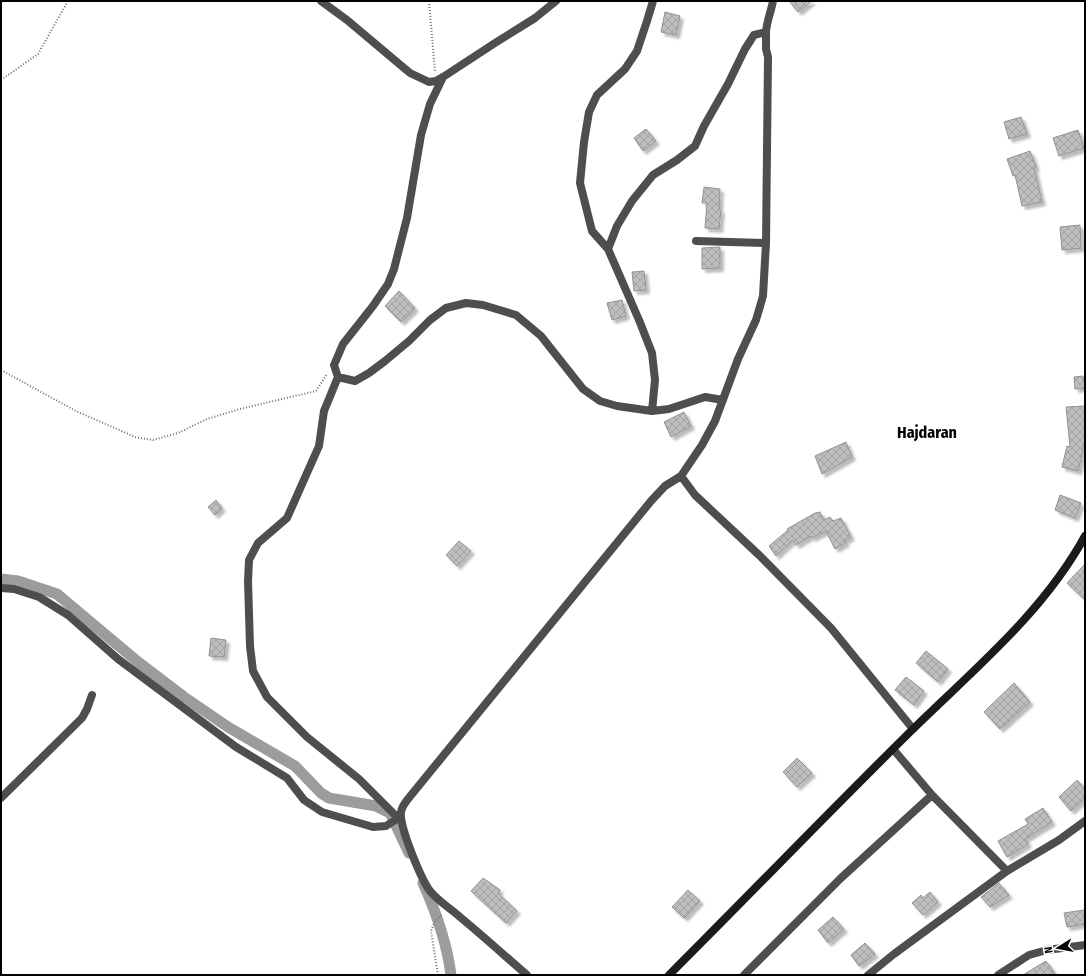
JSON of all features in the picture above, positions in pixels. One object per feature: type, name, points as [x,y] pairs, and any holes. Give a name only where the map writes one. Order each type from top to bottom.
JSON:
[{"type":"main road","points":[[669,975],[913,729],[978,668],[1035,608],[1061,575],[1085,536]]},
{"type":"street","points":[[321,1],[347,20],[410,73],[429,82],[439,79],[535,18],[556,1]]},
{"type":"street","points":[[652,411],[655,380],[652,353],[608,249],[592,231],[580,183],[589,112],[597,96],[625,69],[637,51],[653,1]]},
{"type":"street","points":[[1,588],[14,589],[39,597],[68,615],[118,659],[236,747],[286,778],[304,800],[322,812],[373,827],[386,826],[398,818],[401,808],[412,794],[651,500],[665,486],[681,476],[702,446],[712,427],[738,359],[756,320],[763,296],[766,243],[768,57],[766,49],[766,22],[772,8],[772,1]]},
{"type":"street","points":[[608,249],[617,226],[632,201],[653,175],[677,160],[695,146],[745,49],[754,36],[766,32]]},
{"type":"street","points":[[439,79],[421,135],[407,218],[394,269],[388,284],[343,344],[334,365],[338,377],[324,411],[319,446],[287,518],[258,543],[250,560],[248,581],[250,646],[253,671],[267,697],[307,737],[359,779],[398,818],[422,878],[429,890],[438,900],[459,916],[527,975]]},
{"type":"street","points":[[696,241],[766,243]]},
{"type":"street","points":[[338,377],[355,381],[369,373],[409,341],[430,320],[446,308],[466,303],[483,305],[516,315],[541,336],[583,389],[600,401],[617,406],[652,411],[669,409],[705,397],[723,400]]},
{"type":"street","points":[[681,476],[695,496],[759,554],[831,628],[913,729]]},
{"type":"street","points":[[1,798],[82,718],[92,695]]},
{"type":"street","points":[[893,749],[932,795],[1007,871]]},
{"type":"street","points":[[744,975],[841,878],[932,795]]},
{"type":"street","points":[[868,975],[894,954],[1007,871],[1059,840],[1085,821]]},
{"type":"street","points":[[998,975],[1029,955],[1047,950],[1085,945]]},
{"type":"path","points":[[1,80],[38,54],[68,1]]},
{"type":"path","points":[[429,1],[439,79]]},
{"type":"path","points":[[1,370],[76,411],[135,437],[153,440],[178,433],[207,419],[240,409],[316,391],[334,365]]},
{"type":"path","points":[[438,975],[431,931],[435,921],[441,915]]},
{"type":"building","points":[[789,1],[812,1],[798,12]]},
{"type":"building","points":[[665,12],[680,16],[676,35],[661,32]]},
{"type":"building","points":[[1021,117],[1027,134],[1009,139],[1004,122]]},
{"type":"building","points":[[646,129],[656,141],[643,151],[634,138]]},
{"type":"building","points":[[1078,130],[1084,148],[1059,156],[1053,138]]},
{"type":"building","points":[[1030,151],[1036,167],[1034,168],[1042,202],[1022,206],[1015,175],[1013,176],[1007,159]]},
{"type":"building","points":[[704,187],[720,189],[719,210],[721,210],[719,229],[705,228],[707,203],[702,203]]},
{"type":"building","points":[[1080,225],[1081,248],[1062,250],[1060,227]]},
{"type":"building","points":[[720,247],[720,268],[702,269],[702,248]]},
{"type":"building","points":[[644,271],[646,290],[634,291],[632,272]]},
{"type":"building","points":[[399,291],[415,308],[401,322],[385,306]]},
{"type":"building","points":[[622,300],[626,316],[612,320],[607,303]]},
{"type":"building","points":[[1083,376],[1085,388],[1075,389],[1074,377]]},
{"type":"building","points":[[1085,406],[1085,441],[1078,471],[1062,467],[1067,446],[1070,447],[1066,407]]},
{"type":"building","points":[[684,412],[691,426],[671,437],[664,422]]},
{"type":"building","points":[[846,442],[852,457],[822,474],[815,456]]},
{"type":"building","points":[[1060,495],[1081,503],[1075,518],[1055,510]]},
{"type":"building","points":[[216,500],[222,508],[215,515],[208,507]]},
{"type":"building","points":[[820,512],[824,520],[830,517],[833,521],[841,518],[851,537],[844,541],[846,543],[835,549],[826,531],[812,538],[811,536],[796,545],[793,540],[776,556],[769,546],[788,530],[787,529],[815,513]]},
{"type":"building","points":[[459,541],[471,551],[457,566],[446,555]]},
{"type":"building","points":[[1085,564],[1085,600],[1067,583]]},
{"type":"building","points":[[211,638],[226,640],[224,657],[209,656]]},
{"type":"building","points":[[926,651],[948,669],[938,682],[916,663]]},
{"type":"building","points":[[906,677],[924,691],[914,705],[895,690]]},
{"type":"building","points":[[1014,683],[1030,702],[1000,729],[984,712]]},
{"type":"building","points":[[797,758],[812,773],[797,787],[783,772]]},
{"type":"building","points":[[1077,780],[1085,789],[1085,798],[1071,811],[1059,797]]},
{"type":"building","points":[[1043,808],[1052,822],[1025,839],[1028,844],[1007,857],[998,841],[1028,824],[1025,819]]},
{"type":"building","points":[[483,878],[500,890],[498,893],[517,911],[506,923],[471,891]]},
{"type":"building","points":[[999,883],[1009,895],[990,907],[981,897]]},
{"type":"building","points":[[688,890],[700,901],[684,918],[672,907]]},
{"type":"building","points":[[930,892],[938,902],[923,915],[912,903],[921,895],[923,898]]},
{"type":"building","points":[[1084,910],[1085,924],[1067,927],[1064,913]]},
{"type":"building","points":[[833,917],[844,929],[828,943],[818,930]]},
{"type":"building","points":[[865,943],[875,954],[859,966],[851,955]]},
{"type":"building","points":[[1046,961],[1056,975],[1023,975]]},
{"type":"waterway","points":[[1,579],[18,581],[57,594],[138,662],[184,697],[228,727],[295,766],[321,793],[329,798],[376,806],[390,813],[409,853]]},
{"type":"waterway","points":[[423,883],[440,928],[447,951],[451,975]]},
{"type":"district","name":"Hajdaran","points":[[927,432]]}]
